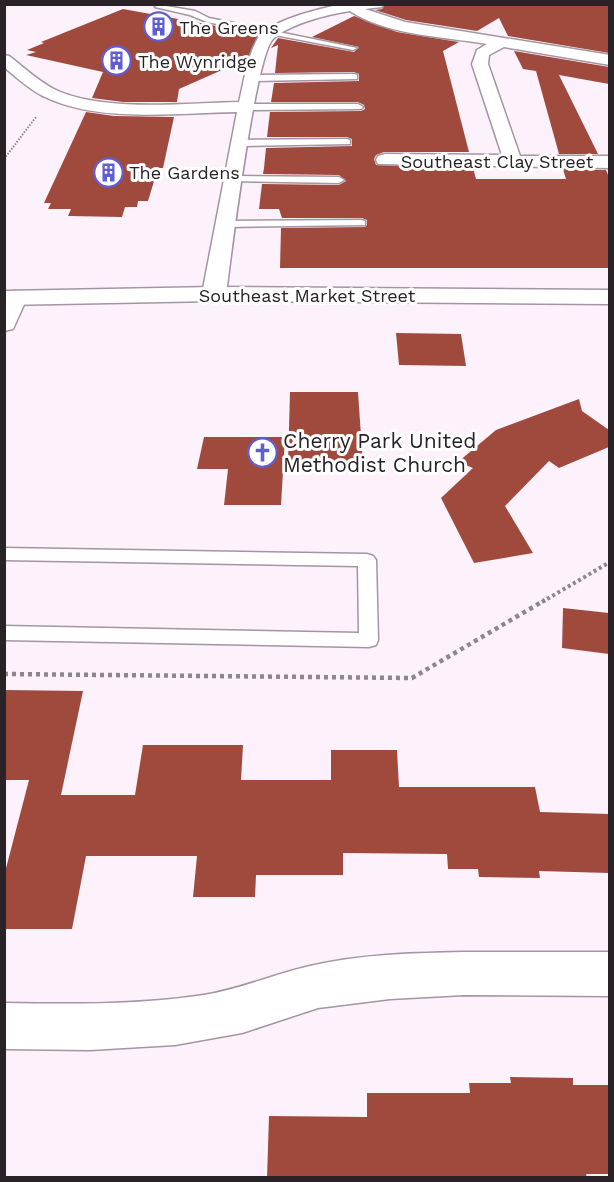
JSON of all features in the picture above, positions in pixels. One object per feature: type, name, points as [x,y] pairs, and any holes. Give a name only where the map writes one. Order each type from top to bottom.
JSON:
[{"type":"street","points":[[214,294],[246,107],[261,44],[274,32],[321,11],[352,5],[377,4]]},
{"type":"street","points":[[352,5],[365,15],[403,26],[609,60]]},
{"type":"street","points":[[502,42],[482,53],[480,64],[513,160]]},
{"type":"street","points":[[4,59],[51,94],[73,101],[131,107],[246,107]]},
{"type":"street","name":"Southeast Clay Street","points":[[385,160],[609,162]]},
{"type":"street","name":"Southeast Market Street","points":[[10,298],[214,294],[609,297]]},
{"type":"street","points":[[4,324],[10,298]]},
{"type":"street","points":[[4,1026],[91,1028],[175,1023],[235,1012],[316,986],[389,977],[475,972],[609,974]]},
{"type":"lane","points":[[165,4],[159,7],[192,13],[207,20],[352,48]]},
{"type":"lane","points":[[253,78],[354,77]]},
{"type":"lane","points":[[246,107],[358,107]]},
{"type":"lane","points":[[240,143],[346,142]]},
{"type":"lane","points":[[234,179],[339,180]]},
{"type":"lane","points":[[226,224],[361,224]]},
{"type":"lane","points":[[4,554],[368,560],[369,640],[4,633]]},
{"type":"path","points":[[4,159],[34,117],[73,101]]},
{"type":"building","points":[[385,4],[609,4],[609,53],[508,36],[499,18],[477,31],[406,20],[375,10],[382,9]]},
{"type":"building","points":[[123,9],[259,34],[247,59],[179,89],[177,102],[123,102],[92,98],[103,72],[26,55],[36,52],[27,50],[44,43],[41,42]]},
{"type":"building","points":[[354,16],[397,32],[459,42],[443,51],[469,152],[384,152],[376,155],[374,159],[376,165],[473,168],[476,179],[566,179],[563,169],[606,170],[609,177],[609,268],[280,268],[281,228],[365,227],[367,225],[367,220],[362,218],[282,218],[279,209],[259,209],[262,184],[339,185],[346,181],[339,175],[263,174],[266,148],[352,146],[352,139],[347,137],[267,137],[270,112],[361,111],[365,109],[364,105],[358,102],[271,102],[274,83],[359,81],[359,74],[354,72],[275,73],[278,45],[271,48],[278,38],[354,52],[359,47],[312,37]]},
{"type":"building","points":[[514,51],[609,67],[609,84],[559,75],[598,154],[559,154],[536,71],[523,69]]},
{"type":"building","name":"The Gardens","points":[[86,112],[114,116],[174,117],[163,168],[158,168],[148,201],[138,201],[137,207],[125,207],[122,217],[68,216],[71,209],[48,209],[51,203],[44,203]]},
{"type":"building","points":[[396,333],[461,334],[466,366],[399,365]]},
{"type":"building","points":[[290,392],[358,392],[363,465],[288,464]]},
{"type":"building","points":[[579,399],[582,411],[609,430],[609,447],[559,468],[549,461],[505,506],[533,553],[474,563],[441,498],[473,468],[458,462],[496,430]]},
{"type":"building","points":[[204,437],[285,437],[281,505],[224,505],[228,469],[197,469]]},
{"type":"building","points":[[563,608],[609,613],[609,654],[562,648]]},
{"type":"building","points":[[4,690],[83,691],[61,795],[135,795],[143,745],[243,745],[241,780],[331,780],[331,750],[397,750],[399,787],[535,787],[540,812],[609,814],[609,873],[539,871],[540,878],[479,877],[478,869],[448,869],[447,854],[343,853],[343,875],[256,875],[255,897],[193,897],[197,856],[86,856],[72,929],[4,929],[4,876],[29,780],[4,780]]},
{"type":"building","points":[[510,1077],[573,1078],[573,1085],[609,1085],[609,1174],[586,1174],[587,1178],[267,1178],[269,1116],[367,1117],[367,1093],[470,1093],[469,1083],[511,1083]]},
{"type":"place","name":"The Greens","points":[[158,27]]},
{"type":"place","name":"The Wynridge","points":[[117,61]]},
{"type":"place","name":"The Gardens","points":[[108,172]]},
{"type":"place","name":"Cherry Park United Methodist Church","points":[[262,452]]}]
